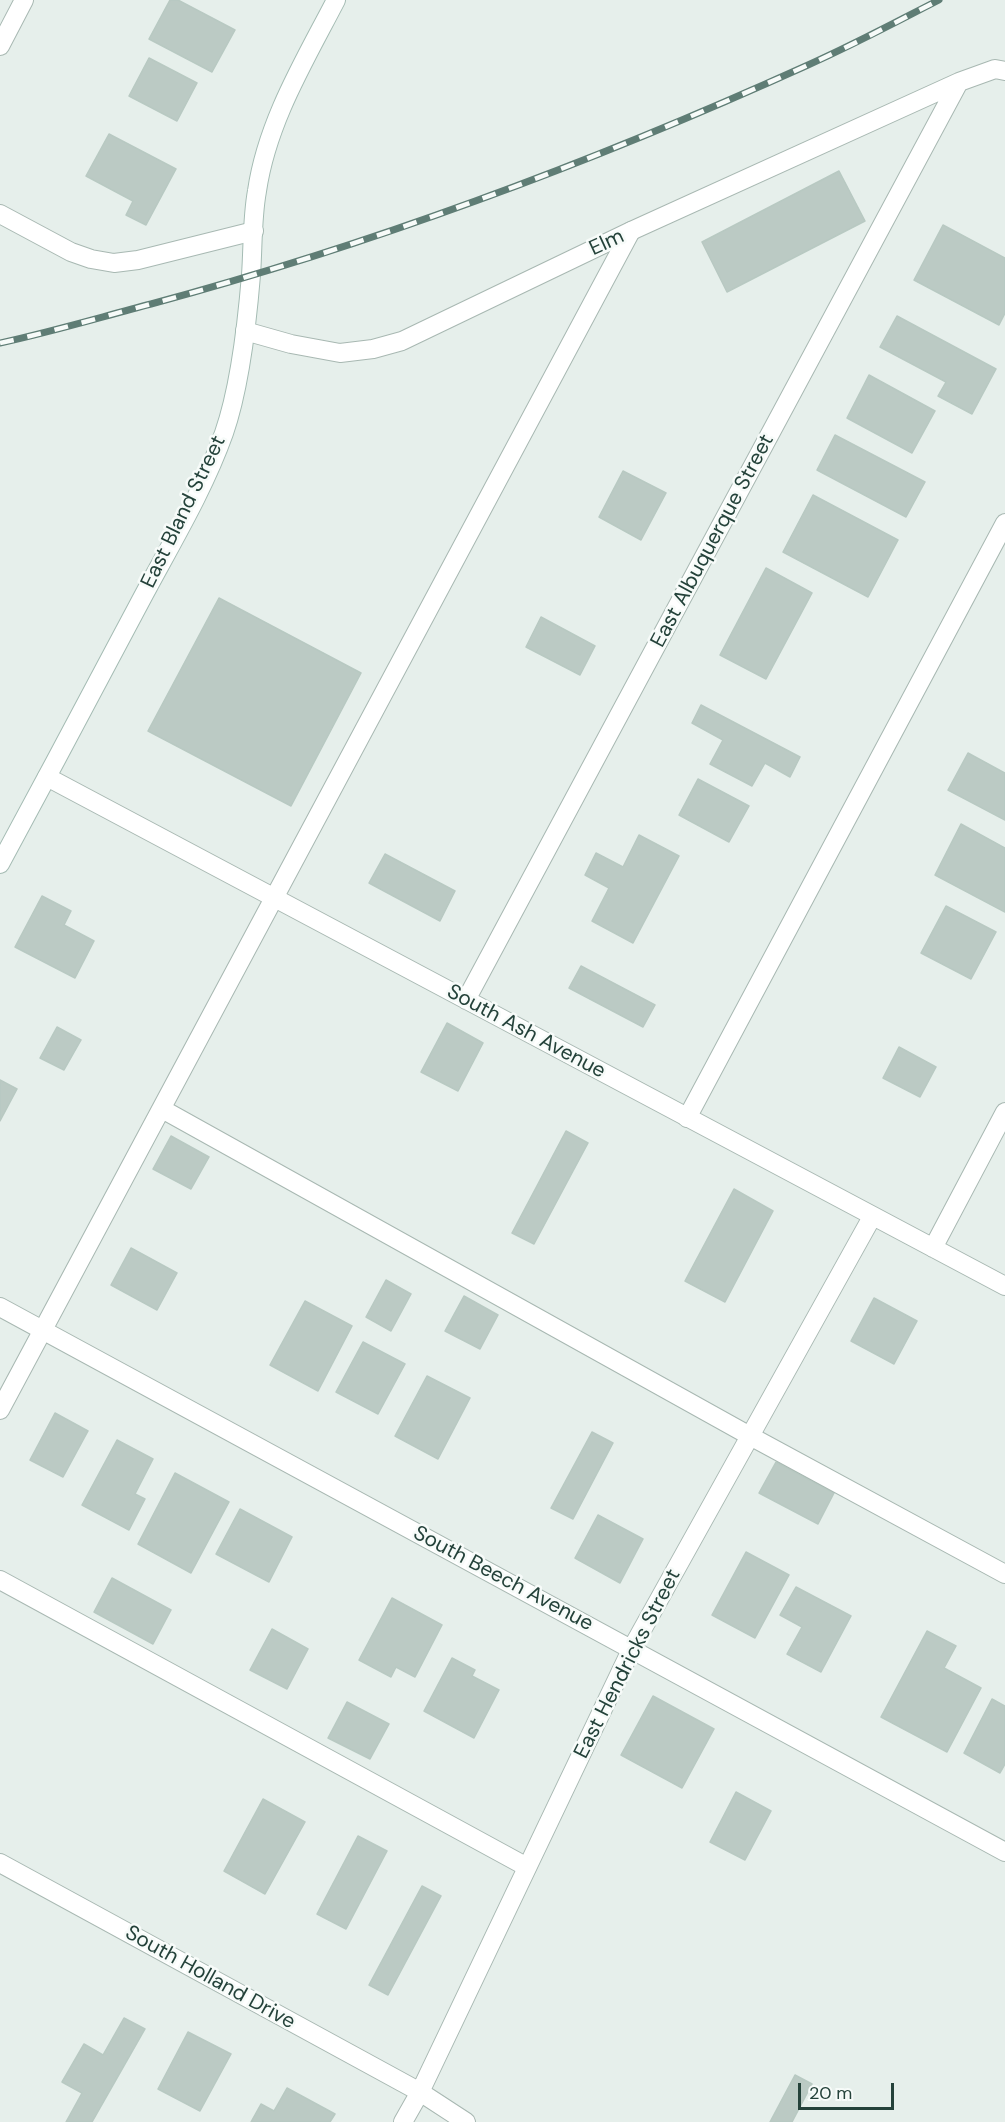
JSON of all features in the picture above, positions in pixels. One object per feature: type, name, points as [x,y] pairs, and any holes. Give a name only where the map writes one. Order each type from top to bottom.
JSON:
[{"type":"street","points":[[0,46],[24,0]]},
{"type":"street","name":"East Bland Street","points":[[0,864],[211,465],[228,419],[245,331],[256,192],[271,134],[291,88],[336,0]]},
{"type":"street","name":"Elm","points":[[245,331],[291,344],[340,353],[373,349],[402,341],[632,231],[959,82],[995,69],[1005,70]]},
{"type":"street","name":"East Albuquerque Street","points":[[466,1000],[959,82]]},
{"type":"street","points":[[0,214],[70,252],[114,263],[138,260],[254,231]]},
{"type":"street","points":[[0,1410],[632,231]]},
{"type":"street","points":[[687,1118],[1005,523]]},
{"type":"street","name":"South Ash Avenue","points":[[47,777],[1005,1286]]},
{"type":"street","points":[[162,1109],[750,1436],[1005,1574]]},
{"type":"street","points":[[933,1248],[1005,1112]]},
{"type":"street","name":"East Hendricks Street","points":[[403,2122],[420,2092],[632,1648],[872,1217]]},
{"type":"street","name":"South Beech Avenue","points":[[0,1307],[1005,1852]]},
{"type":"street","points":[[0,1580],[527,1868]]},
{"type":"street","name":"South Holland Drive","points":[[0,1863],[420,2092],[466,2122]]},
{"type":"building","points":[[170,0],[178,0],[235,30],[212,72],[149,39]]},
{"type":"building","points":[[149,58],[197,83],[177,121],[129,96]]},
{"type":"building","points":[[109,134],[176,169],[146,225],[126,215],[133,201],[86,176]]},
{"type":"building","points":[[839,171],[865,221],[727,292],[702,242]]},
{"type":"building","points":[[943,225],[1005,258],[1005,313],[999,325],[914,280]]},
{"type":"building","points":[[897,316],[996,369],[972,414],[938,396],[946,382],[880,347]]},
{"type":"building","points":[[869,375],[935,411],[912,453],[847,418]]},
{"type":"building","points":[[835,435],[925,482],[906,517],[817,470]]},
{"type":"building","points":[[623,471],[666,493],[641,540],[599,517]]},
{"type":"building","points":[[813,495],[898,540],[868,597],[783,552]]},
{"type":"building","points":[[766,568],[812,593],[766,679],[720,655]]},
{"type":"building","points":[[219,598],[361,673],[291,806],[148,731]]},
{"type":"building","points":[[541,617],[595,646],[580,675],[526,647]]},
{"type":"building","points":[[701,705],[800,757],[790,777],[765,763],[752,786],[710,764],[723,740],[692,723]]},
{"type":"building","points":[[968,753],[1005,773],[1005,820],[948,790]]},
{"type":"building","points":[[698,779],[749,806],[729,842],[679,815]]},
{"type":"building","points":[[961,824],[1005,848],[1005,912],[935,875]]},
{"type":"building","points":[[639,835],[679,856],[633,943],[592,921],[609,888],[585,875],[596,853],[623,867]]},
{"type":"building","points":[[385,854],[455,891],[440,921],[369,883]]},
{"type":"building","points":[[42,896],[71,911],[64,925],[94,941],[75,978],[15,947]]},
{"type":"building","points":[[946,906],[996,932],[971,979],[921,953]]},
{"type":"building","points":[[581,966],[655,1005],[643,1027],[569,988]]},
{"type":"building","points":[[447,1023],[483,1043],[458,1091],[421,1072]]},
{"type":"building","points":[[57,1027],[81,1040],[64,1070],[40,1058]]},
{"type":"building","points":[[899,1047],[936,1067],[920,1097],[883,1078]]},
{"type":"building","points":[[0,1080],[17,1089],[0,1121]]},
{"type":"building","points":[[566,1131],[588,1143],[534,1244],[512,1233]]},
{"type":"building","points":[[171,1136],[209,1157],[191,1189],[153,1169]]},
{"type":"building","points":[[734,1189],[773,1211],[725,1302],[685,1281]]},
{"type":"building","points":[[131,1248],[177,1273],[157,1310],[111,1285]]},
{"type":"building","points":[[386,1280],[411,1294],[391,1331],[366,1317]]},
{"type":"building","points":[[464,1296],[498,1315],[480,1349],[445,1331]]},
{"type":"building","points":[[874,1298],[917,1321],[894,1364],[851,1341]]},
{"type":"building","points":[[305,1301],[352,1326],[318,1391],[270,1365]]},
{"type":"building","points":[[363,1342],[405,1364],[378,1414],[336,1392]]},
{"type":"building","points":[[427,1376],[470,1398],[438,1459],[395,1436]]},
{"type":"building","points":[[55,1413],[88,1431],[63,1477],[30,1460]]},
{"type":"building","points":[[592,1432],[613,1443],[573,1519],[551,1508]]},
{"type":"building","points":[[117,1440],[153,1459],[135,1494],[145,1499],[129,1530],[82,1505]]},
{"type":"building","points":[[776,1462],[834,1493],[818,1524],[759,1493]]},
{"type":"building","points":[[175,1473],[229,1502],[191,1573],[138,1544]]},
{"type":"building","points":[[240,1509],[292,1537],[269,1582],[216,1554]]},
{"type":"building","points":[[598,1515],[643,1539],[620,1583],[575,1558]]},
{"type":"building","points":[[746,1552],[789,1575],[755,1638],[712,1615]]},
{"type":"building","points":[[112,1578],[171,1610],[153,1644],[94,1612]]},
{"type":"building","points":[[796,1587],[851,1616],[821,1672],[787,1654],[802,1627],[780,1615]]},
{"type":"building","points":[[392,1598],[442,1625],[415,1677],[396,1667],[391,1677],[359,1660]]},
{"type":"building","points":[[272,1629],[308,1649],[287,1689],[250,1670]]},
{"type":"building","points":[[927,1631],[956,1646],[944,1668],[981,1688],[947,1752],[881,1717]]},
{"type":"building","points":[[452,1658],[475,1670],[472,1676],[499,1690],[474,1738],[424,1711]]},
{"type":"building","points":[[653,1696],[714,1729],[682,1788],[621,1755]]},
{"type":"building","points":[[992,1699],[1005,1706],[1005,1764],[1000,1773],[964,1753]]},
{"type":"building","points":[[347,1702],[389,1724],[370,1759],[328,1738]]},
{"type":"building","points":[[736,1792],[771,1811],[745,1860],[710,1842]]},
{"type":"building","points":[[263,1799],[305,1822],[265,1894],[224,1871]]},
{"type":"building","points":[[358,1836],[387,1851],[346,1929],[317,1914]]},
{"type":"building","points":[[422,1886],[441,1896],[388,1995],[369,1985]]},
{"type":"building","points":[[124,2018],[145,2029],[92,2122],[66,2122],[82,2093],[62,2082],[84,2044],[103,2055]]},
{"type":"building","points":[[188,2032],[231,2054],[200,2111],[158,2089]]},
{"type":"building","points":[[795,2075],[812,2084],[792,2122],[770,2122]]},
{"type":"building","points":[[287,2088],[335,2114],[330,2122],[251,2122],[261,2104],[274,2111]]},
{"type":"railway","points":[[0,343],[235,280],[485,198],[567,167],[728,100],[841,50],[939,0]]}]
